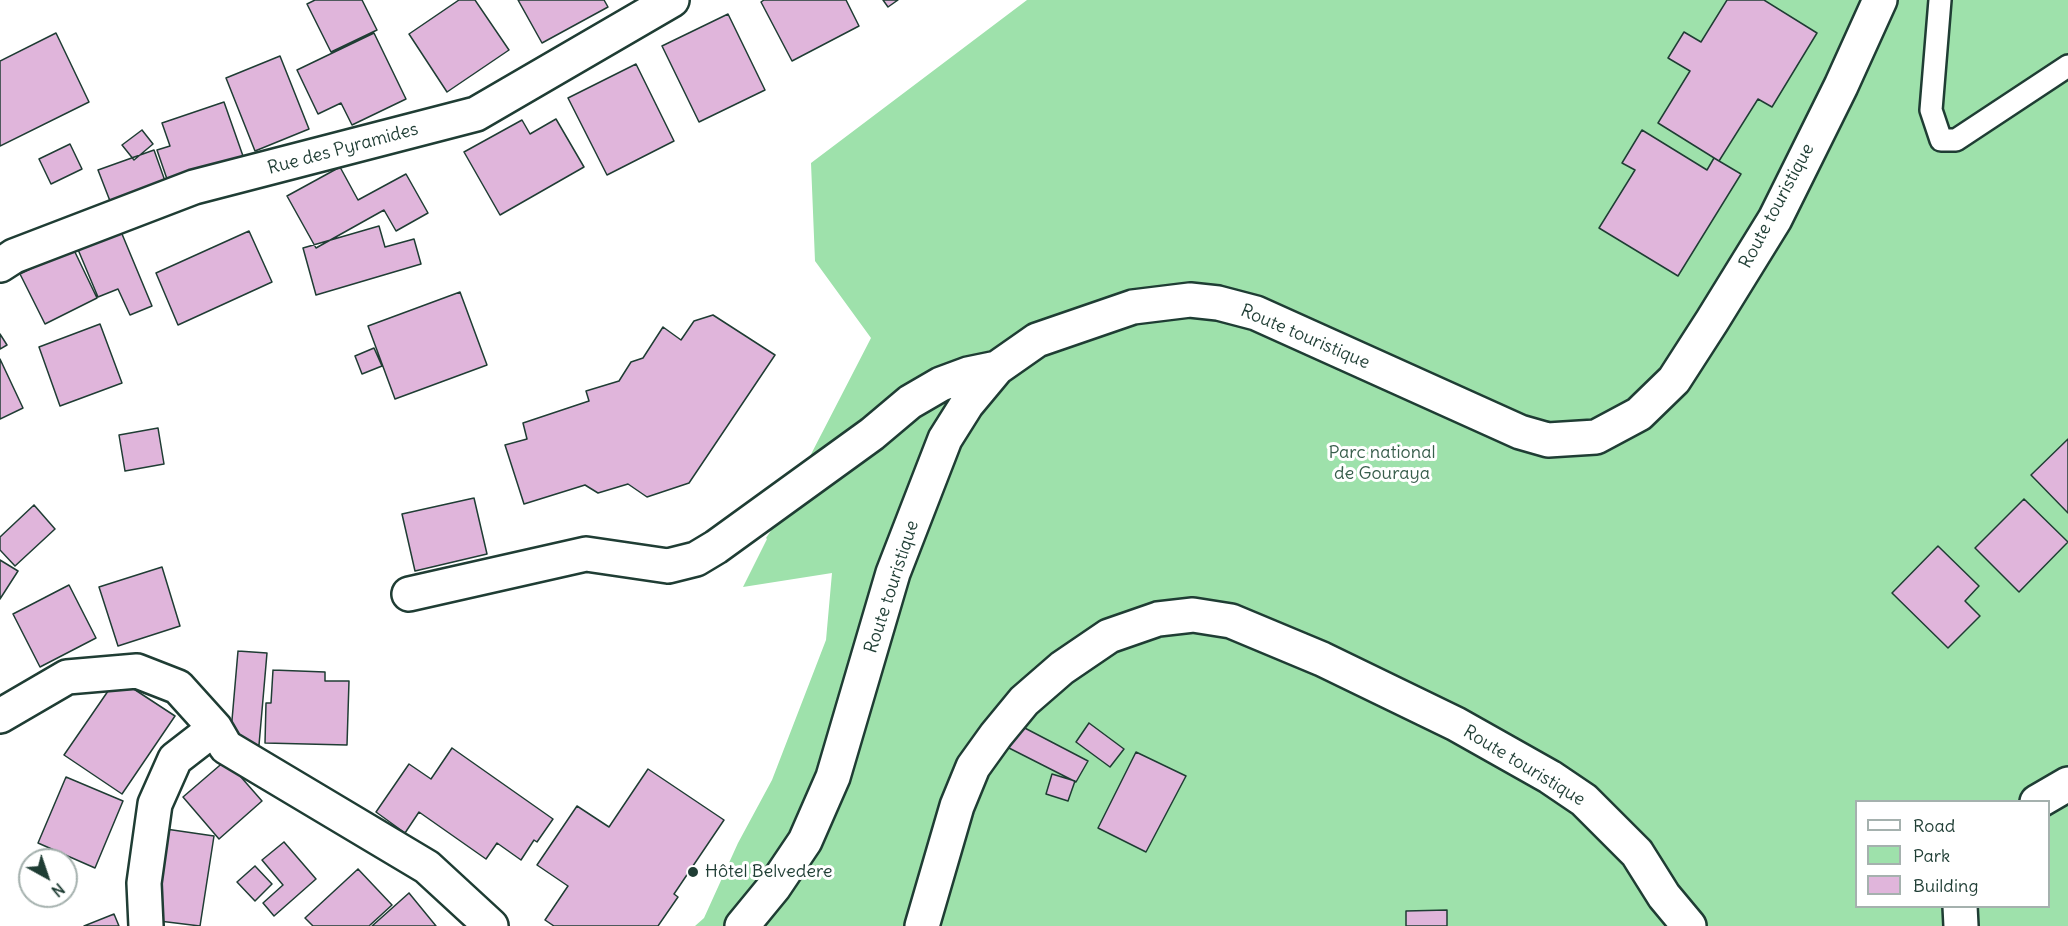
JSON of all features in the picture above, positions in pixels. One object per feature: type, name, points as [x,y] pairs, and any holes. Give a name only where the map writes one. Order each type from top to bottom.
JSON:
[{"type":"street","name":"Rue des Pyramides","points":[[0,266],[14,256],[194,187],[476,114],[672,0]]},
{"type":"street","name":"Route touristique","points":[[742,926],[774,886],[804,841],[833,777],[893,573],[945,439],[967,404],[997,368],[1037,340],[1133,307],[1190,300],[1218,303],[1256,313],[1520,432],[1548,440],[1596,437],[1639,414],[1674,380],[1775,219],[1841,86],[1880,0]]},
{"type":"street","points":[[409,594],[586,554],[668,566],[696,559],[872,434],[910,402],[941,384],[968,374],[997,368]]},
{"type":"street","name":"Route touristique","points":[[922,926],[957,806],[974,767],[1024,701],[1062,668],[1109,636],[1158,619],[1193,615],[1231,621],[1322,659],[1455,724],[1550,777],[1584,800],[1637,853],[1664,896],[1689,926]]},
{"type":"street","points":[[0,716],[67,677],[137,671],[178,687],[215,728],[226,747],[427,867],[490,926]]},
{"type":"street","points":[[146,926],[144,884],[155,804],[175,759],[215,728]]},
{"type":"street","points":[[2039,800],[2068,784]]},
{"type":"street","points":[[1960,908],[1961,926]]},
{"type":"lane","points":[[1940,0],[1931,110],[1941,140],[1956,140],[2068,66]]},
{"type":"green space","name":"Parc national de Gouraya","points":[[1027,0],[2068,0],[2068,926],[695,926],[704,918],[738,843],[772,780],[826,640],[832,573],[743,587],[766,538],[871,338],[815,261],[811,163]]},
{"type":"building","points":[[315,0],[362,0],[377,30],[331,52],[307,4]]},
{"type":"building","points":[[459,0],[475,0],[509,50],[447,92],[409,34]]},
{"type":"building","points":[[518,0],[604,0],[608,7],[542,43]]},
{"type":"building","points":[[764,0],[846,0],[859,26],[792,61],[761,2]]},
{"type":"building","points":[[883,0],[898,0],[888,7]]},
{"type":"building","points":[[1727,0],[1764,0],[1817,33],[1772,107],[1758,99],[1719,161],[1658,123],[1690,71],[1668,58],[1684,32],[1701,42]]},
{"type":"building","points":[[728,14],[765,90],[699,122],[662,46]]},
{"type":"building","points":[[56,33],[89,102],[0,146],[0,61]]},
{"type":"building","points":[[374,33],[406,99],[352,125],[341,103],[318,114],[297,70]]},
{"type":"building","points":[[280,56],[309,129],[255,151],[226,78]]},
{"type":"building","points":[[636,64],[674,141],[607,175],[568,98]]},
{"type":"building","points":[[224,102],[243,156],[168,182],[157,150],[170,146],[162,123]]},
{"type":"building","points":[[556,119],[584,167],[500,215],[464,152],[522,120],[530,134]]},
{"type":"building","points":[[142,130],[153,144],[134,160],[122,145]]},
{"type":"building","points":[[1642,130],[1707,170],[1714,158],[1741,174],[1678,276],[1599,228],[1635,170],[1622,163]]},
{"type":"building","points":[[70,144],[82,169],[51,184],[39,159]]},
{"type":"building","points":[[154,150],[165,181],[110,201],[98,170]]},
{"type":"building","points":[[340,167],[358,200],[406,174],[428,213],[396,231],[384,210],[316,248],[287,196]]},
{"type":"building","points":[[117,222],[152,306],[130,315],[118,289],[98,297],[74,240]]},
{"type":"building","points":[[379,226],[385,247],[414,239],[421,264],[316,295],[303,248]]},
{"type":"building","points":[[249,231],[272,282],[178,325],[156,273]]},
{"type":"building","points":[[73,248],[97,298],[45,324],[20,274]]},
{"type":"building","points":[[460,292],[487,365],[395,399],[368,326]]},
{"type":"building","points":[[713,315],[775,355],[689,483],[647,497],[628,484],[598,493],[585,485],[524,504],[505,445],[527,439],[523,423],[589,401],[586,391],[619,381],[631,362],[643,358],[663,327],[681,340],[694,321]]},
{"type":"building","points":[[100,324],[122,383],[60,406],[39,347]]},
{"type":"building","points":[[0,334],[7,345],[0,349]]},
{"type":"building","points":[[374,348],[382,366],[362,374],[355,356]]},
{"type":"building","points":[[0,359],[23,408],[0,419]]},
{"type":"building","points":[[158,428],[164,464],[125,471],[119,435]]},
{"type":"building","points":[[2068,439],[2068,513],[2031,475]]},
{"type":"building","points":[[474,498],[487,554],[415,571],[402,514]]},
{"type":"building","points":[[2024,499],[2068,542],[2019,592],[1975,548]]},
{"type":"building","points":[[34,505],[55,529],[15,566],[0,550],[0,537]]},
{"type":"building","points":[[1938,546],[1979,586],[1965,601],[1980,616],[1948,648],[1892,593]]},
{"type":"building","points":[[0,560],[18,571],[0,599]]},
{"type":"building","points":[[162,567],[180,626],[118,646],[99,587]]},
{"type":"building","points":[[69,585],[96,638],[40,667],[13,614]]},
{"type":"building","points":[[238,651],[267,653],[259,745],[230,743]]},
{"type":"building","points":[[273,670],[325,672],[325,681],[349,681],[347,745],[265,743],[266,703],[271,703]]},
{"type":"building","points":[[117,678],[175,716],[122,794],[64,755]]},
{"type":"building","points":[[1089,723],[1124,749],[1110,767],[1076,742]]},
{"type":"building","points":[[1019,725],[1088,761],[1076,782],[1007,747]]},
{"type":"building","points":[[452,748],[553,819],[537,842],[534,840],[521,860],[497,843],[486,859],[419,812],[405,833],[376,812],[409,764],[431,779]]},
{"type":"building","points":[[1136,752],[1186,776],[1146,852],[1098,828]]},
{"type":"building","points":[[226,760],[262,801],[219,839],[183,797]]},
{"type":"building","points":[[648,769],[724,820],[674,894],[678,897],[658,926],[554,926],[545,920],[568,886],[537,865],[577,806],[609,827]]},
{"type":"building","points":[[1052,774],[1075,781],[1068,801],[1046,794]]},
{"type":"building","points":[[66,777],[123,801],[95,868],[78,861],[78,848],[49,848],[38,843]]},
{"type":"building","points":[[152,827],[214,836],[200,926],[151,920]]},
{"type":"building","points":[[284,842],[316,879],[274,916],[263,903],[283,885],[262,860]]},
{"type":"building","points":[[255,866],[272,884],[255,901],[237,882]]},
{"type":"building","points":[[358,869],[392,905],[369,926],[313,926],[305,918]]},
{"type":"building","points":[[409,893],[436,926],[372,926]]},
{"type":"building","points":[[1447,910],[1447,926],[1406,926],[1406,911]]},
{"type":"building","points":[[114,914],[119,926],[84,926]]},
{"type":"place","name":"Hôtel Belvedere","points":[[693,872]]}]
